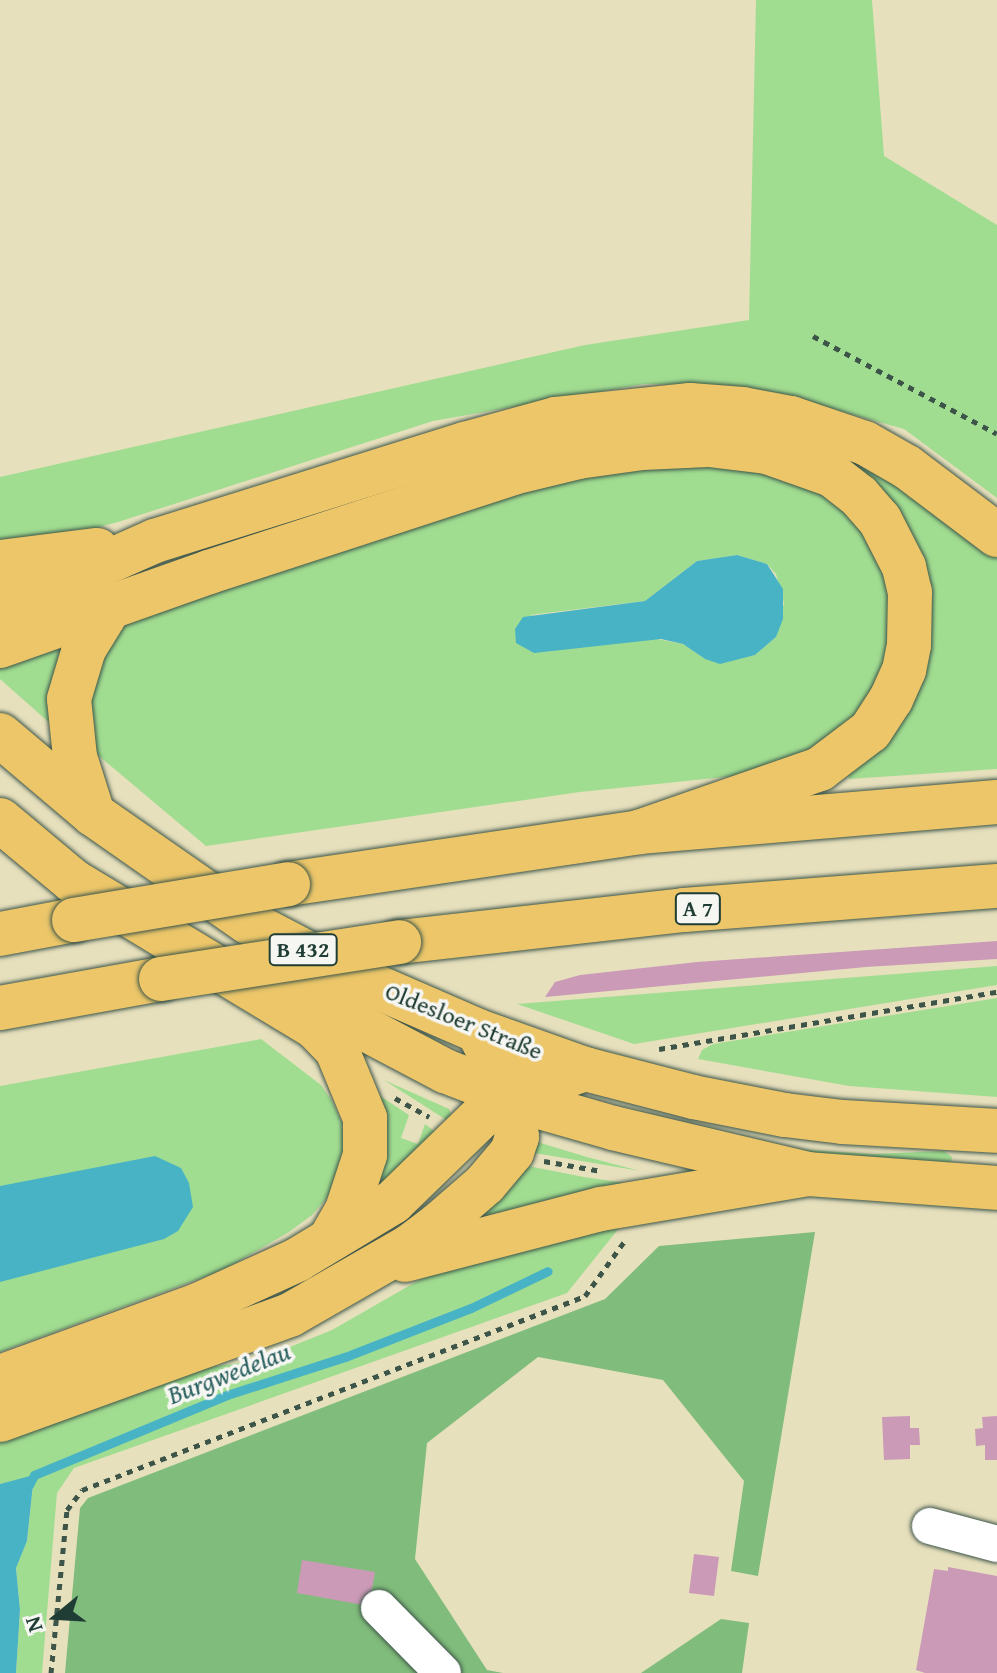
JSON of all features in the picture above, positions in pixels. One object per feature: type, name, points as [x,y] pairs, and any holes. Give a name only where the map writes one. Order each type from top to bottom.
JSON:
[{"type":"main road","points":[[0,602],[60,583],[155,541],[304,492],[556,419],[690,405],[791,418],[865,443],[907,467],[997,535]]},
{"type":"main road","points":[[0,646],[111,605],[499,478],[578,457],[642,448],[709,445],[767,452],[832,475],[859,496],[880,520],[907,580],[912,620],[909,645],[904,670],[891,699],[870,731],[820,769],[639,832]]},
{"type":"main road","points":[[0,562],[155,541]]},
{"type":"main road","points":[[93,814],[75,757],[69,699],[84,649],[111,605]]},
{"type":"main road","name":"Oldesloer Straße","points":[[0,735],[93,814],[248,922],[347,974],[478,1031],[585,1069],[693,1097],[785,1115],[858,1123],[997,1131]]},
{"type":"main road","name":"Oldesloer Straße","points":[[0,796],[82,861],[207,942],[408,1054],[512,1097],[681,1146],[807,1174],[997,1188]]},
{"type":"main road","points":[[0,934],[288,884],[639,832],[997,802]]},
{"type":"main road","points":[[0,820],[73,881],[315,1027],[337,1050],[365,1118],[366,1145],[351,1200],[330,1239]]},
{"type":"main road","name":"A 7","points":[[0,1008],[399,942],[661,912],[997,886]]},
{"type":"main road","points":[[0,1420],[278,1320],[371,1269],[439,1224],[502,1165],[512,1152],[517,1137],[512,1097],[478,1031]]},
{"type":"main road","points":[[0,1377],[245,1286],[393,1202],[480,1115],[512,1097],[585,1069]]},
{"type":"main road","points":[[371,1269],[601,1209],[807,1174]]},
{"type":"lane","points":[[930,1526],[997,1544]]},
{"type":"lane","points":[[379,1608],[443,1673]]},
{"type":"path","points":[[813,336],[997,434]]},
{"type":"path","points":[[656,1049],[997,992]]},
{"type":"path","points":[[385,1093],[435,1120]]},
{"type":"path","points":[[51,1673],[67,1510],[82,1490],[585,1296],[631,1232]]},
{"type":"green space","points":[[756,0],[872,0],[884,156],[997,225],[997,498],[904,429],[773,392],[706,385],[644,384],[433,421],[118,522],[66,536],[0,546],[0,477],[585,345],[749,320]]},
{"type":"green space","points":[[824,447],[857,461],[937,510],[997,557],[997,769],[849,779],[848,774],[931,634]]},
{"type":"green space","points":[[718,459],[815,485],[858,518],[894,590],[888,673],[841,739],[744,775],[580,792],[206,846],[93,751],[84,722],[103,639],[140,608],[513,488]],"holes":[[[737,555],[767,564],[776,574],[784,603],[776,637],[755,655],[705,659],[683,644],[530,615],[645,601],[697,561]]]},
{"type":"green space","points":[[75,630],[53,726],[0,679],[0,662]]},
{"type":"green space","points":[[997,966],[997,985],[634,1044],[517,1004]]},
{"type":"green space","points":[[997,998],[997,1097],[849,1086],[698,1059],[702,1050],[713,1044]]},
{"type":"green space","points":[[261,1039],[321,1085],[342,1123],[345,1149],[330,1194],[312,1215],[289,1232],[223,1270],[0,1352],[0,1086]]},
{"type":"green space","points":[[384,1080],[449,1109],[452,1117],[448,1121]]},
{"type":"green space","points":[[377,1094],[409,1115],[401,1138],[418,1144],[425,1124],[438,1134],[369,1207]]},
{"type":"green space","points":[[534,1141],[587,1157],[640,1171],[529,1152]]},
{"type":"green space","points":[[792,1149],[872,1154],[944,1151],[952,1157],[951,1163],[841,1158]]},
{"type":"green space","points":[[528,1166],[584,1177],[639,1185],[472,1223]]},
{"type":"green space","points":[[628,1217],[567,1293],[74,1468],[57,1493],[42,1673],[16,1673],[20,1610],[16,1567],[27,1541],[34,1476],[0,1484],[0,1433],[179,1371],[255,1361],[332,1330],[435,1271]]},
{"type":"green space","points":[[815,1232],[758,1576],[731,1571],[744,1481],[663,1380],[538,1357],[427,1443],[415,1559],[487,1670],[503,1673],[65,1673],[80,1508],[88,1498],[605,1299],[659,1246]]},
{"type":"green space","points":[[721,1619],[749,1623],[742,1673],[641,1673]]},
{"type":"water","points":[[737,555],[767,564],[783,589],[783,619],[776,637],[755,655],[720,664],[705,659],[683,644],[661,639],[534,653],[516,643],[515,629],[523,617],[645,601],[697,561]]},
{"type":"water","points":[[155,1156],[181,1168],[189,1183],[193,1207],[178,1231],[164,1239],[0,1282],[0,1186]]},
{"type":"water","points":[[34,1475],[27,1541],[16,1568],[20,1610],[16,1673],[0,1673],[0,1484]]},
{"type":"building","points":[[997,941],[997,959],[866,967],[545,997],[555,982],[580,975],[697,962]]},
{"type":"building","points":[[910,1416],[910,1428],[919,1428],[920,1445],[910,1445],[910,1459],[884,1460],[882,1417]]},
{"type":"building","points":[[997,1416],[997,1460],[985,1460],[985,1445],[976,1446],[975,1429],[983,1428],[982,1417]]},
{"type":"building","points":[[694,1554],[719,1557],[714,1596],[689,1593]]},
{"type":"building","points":[[302,1560],[375,1572],[369,1606],[297,1593]]},
{"type":"building","points":[[948,1567],[997,1576],[997,1673],[925,1673],[916,1670],[934,1569],[948,1571]]},
{"type":"waterway","name":"Burgwedelau","points":[[29,1485],[34,1475],[227,1395],[345,1357],[471,1308],[548,1271]]}]
